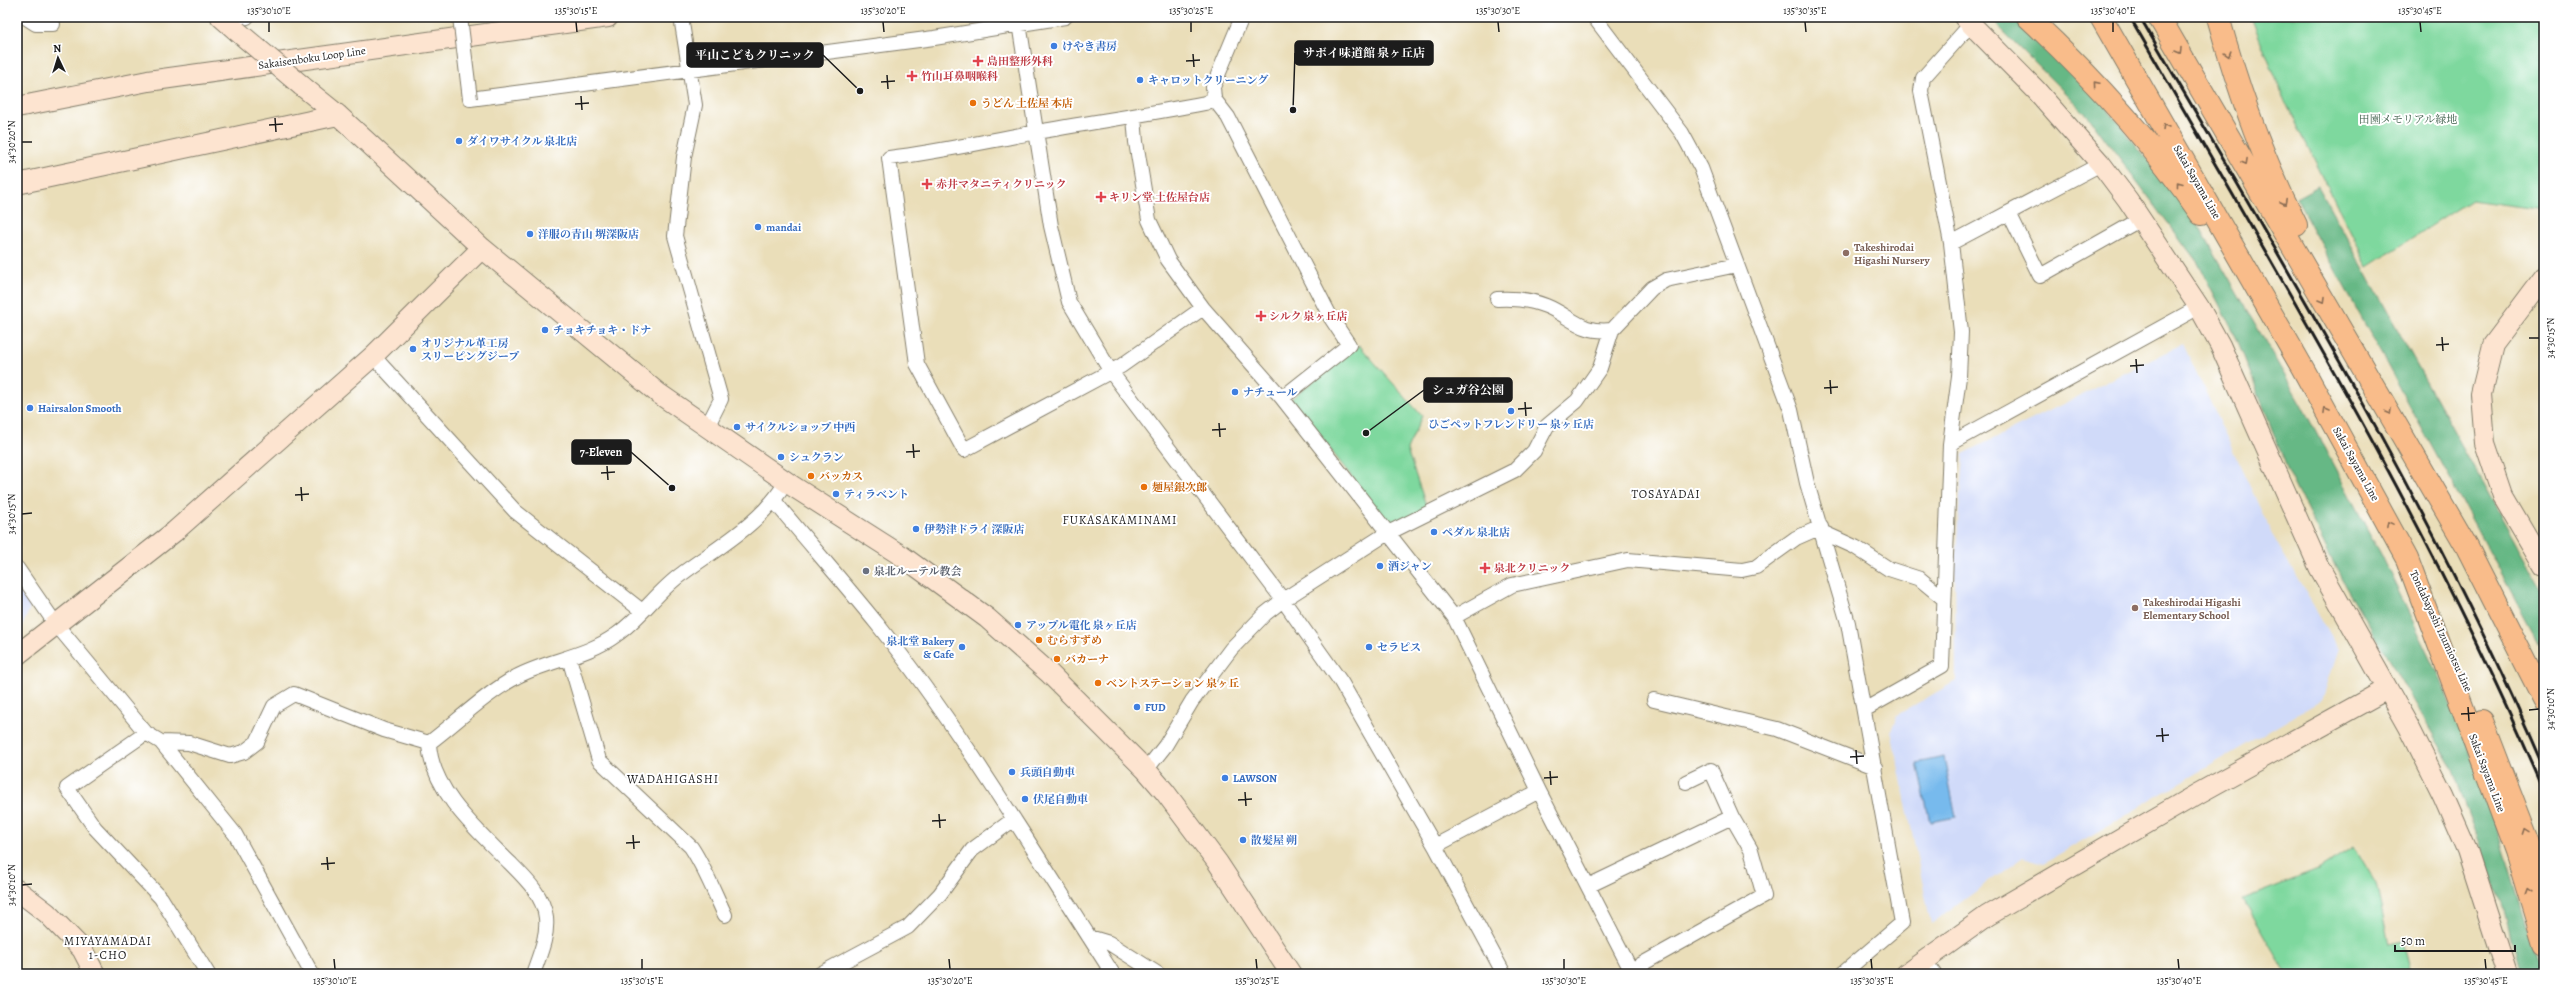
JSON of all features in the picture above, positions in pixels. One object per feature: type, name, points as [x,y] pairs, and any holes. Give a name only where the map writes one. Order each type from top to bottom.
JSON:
[{"type":"main road","points":[[2028,17],[2082,68],[2148,144],[2190,198],[2302,367]]},
{"type":"main road","name":"Sakai Sayama Line","points":[[2101,17],[2302,367],[2407,559],[2516,851],[2544,943]]},
{"type":"main road","points":[[2159,17],[2468,547],[2544,699]]},
{"type":"main road","points":[[2218,17],[2236,80],[2260,147],[2297,228],[2308,273]]},
{"type":"main road","name":"Tondabayashi Izumiotsu Line","points":[[2407,559],[2460,668],[2494,750],[2544,881]]},
{"type":"street","points":[[17,18],[22,17]]},
{"type":"street","points":[[25,17],[36,24],[53,24]]},
{"type":"street","points":[[460,17],[470,99],[690,72],[934,38],[1019,20],[1065,17]]},
{"type":"street","name":"Sakaisenboku Loop Line","points":[[17,107],[148,81],[608,17]]},
{"type":"street","points":[[681,17],[695,105],[684,157],[674,236],[721,399],[707,427]]},
{"type":"street","points":[[1242,17],[1213,87],[1214,99],[1228,117],[1331,318],[1350,345],[1282,398]]},
{"type":"street","points":[[1594,17],[1682,133],[1701,168],[1791,410],[1807,482],[1848,623],[1902,922],[1842,974]]},
{"type":"street","points":[[1019,20],[1051,226],[1069,302],[1111,372],[1283,600],[1341,682],[1435,846],[1504,974]]},
{"type":"street","points":[[1864,710],[1942,666],[1945,642],[1943,598],[1950,444],[1959,377],[1961,332],[1951,243],[1921,91],[1923,78],[1968,20],[2036,90],[2101,164],[2141,219],[2199,307],[2220,345],[2319,567],[2419,748],[2467,850],[2507,974]]},
{"type":"street","points":[[232,21],[302,86],[338,115],[482,248],[658,393],[786,482],[902,556],[987,618],[1049,674],[1146,770],[1218,864],[1290,974]]},
{"type":"street","points":[[1203,308],[1111,372],[964,450],[917,364],[889,158],[962,148],[1037,132],[1134,117],[1205,103],[1214,99]]},
{"type":"street","points":[[17,184],[338,115]]},
{"type":"street","points":[[1134,117],[1136,142],[1149,220],[1168,260],[1203,308],[1282,398],[1386,534],[1454,617],[1539,791],[1588,886],[1629,973],[1764,896],[1751,850],[1732,817],[1711,770],[1686,782]]},
{"type":"street","points":[[1951,243],[2101,164]]},
{"type":"street","points":[[2009,213],[2040,276],[2141,219]]},
{"type":"street","points":[[17,655],[55,623],[174,532],[373,356],[482,248]]},
{"type":"street","points":[[1146,770],[1165,746],[1192,701],[1231,650],[1265,614],[1283,600],[1386,534],[1515,470],[1534,451],[1547,426],[1577,400],[1600,368],[1612,330],[1652,288],[1666,280],[1737,264]]},
{"type":"street","points":[[2544,277],[2493,345],[2480,394],[2485,443],[2503,496],[2544,566]]},
{"type":"street","points":[[1497,299],[1512,298],[1547,306],[1573,323],[1600,332],[1612,330]]},
{"type":"street","points":[[1950,444],[2199,307]]},
{"type":"street","points":[[373,356],[515,511],[642,610]]},
{"type":"street","points":[[429,743],[484,697],[518,677],[591,650],[617,634],[676,577],[748,526],[774,502],[786,482]]},
{"type":"street","points":[[774,502],[878,625],[925,689],[1014,820],[1113,974]]},
{"type":"street","points":[[1454,617],[1512,585],[1628,560],[1742,570],[1756,567],[1796,538],[1821,530],[1855,547],[1889,569],[1920,579],[1943,598]]},
{"type":"street","points":[[17,568],[55,623],[146,733],[161,742],[235,834],[312,974]]},
{"type":"street","points":[[570,658],[599,760],[691,847],[701,862],[713,894],[725,915]]},
{"type":"street","points":[[1906,974],[1929,967],[1994,912],[2199,793],[2386,689]]},
{"type":"street","points":[[161,742],[189,743],[230,756],[244,752],[257,742],[274,706],[294,694],[384,730],[429,743]]},
{"type":"street","points":[[1654,700],[1778,729],[1875,767]]},
{"type":"street","points":[[146,733],[67,788],[96,828],[161,898],[208,974]]},
{"type":"street","points":[[429,743],[430,756],[446,791],[464,818],[527,880],[540,898],[546,918],[545,938],[533,974]]},
{"type":"street","points":[[1435,846],[1539,791]]},
{"type":"street","points":[[1588,886],[1732,817]]},
{"type":"street","points":[[828,972],[908,926],[940,894],[972,850],[1014,820]]},
{"type":"street","points":[[17,890],[47,913],[82,949],[95,974]]},
{"type":"street","points":[[1089,937],[1109,943],[1158,974]]},
{"type":"shaded area","name":"Takeshirodai Higashi Elementary School","points":[[2183,344],[2274,538],[2339,649],[2322,700],[2044,863],[2023,857],[1931,924],[1891,731],[1897,715],[1956,681],[1955,566],[1963,454]]},
{"type":"shaded area","points":[[17,588],[31,606],[17,638]]},
{"type":"green space","points":[[1989,17],[2017,17],[2103,104],[2194,217],[2301,404],[2382,557],[2441,680],[2488,799],[2540,974],[2520,974],[2504,909],[2451,765],[2345,586],[2289,473],[2237,339],[2198,263],[2088,116]]},
{"type":"green space","name":"田園メモリアル緑地","points":[[2251,17],[2544,17],[2544,210],[2471,200],[2368,267],[2283,97]]},
{"type":"green space","points":[[2318,186],[2544,594],[2544,652],[2296,198]]},
{"type":"green space","points":[[1359,345],[1422,416],[1407,450],[1427,508],[1397,524],[1386,521],[1291,399]]},
{"type":"green space","points":[[2354,847],[2376,884],[2389,944],[2403,941],[2410,968],[2390,974],[2287,974],[2243,899],[2318,870]]},
{"type":"water","points":[[1944,757],[1956,817],[1930,822],[1917,763]]},
{"type":"railway","points":[[2130,17],[2295,302],[2401,495],[2451,592],[2499,691],[2544,792]]},
{"type":"railway","points":[[2140,17],[2354,386],[2405,480],[2454,575],[2544,768]]},
{"type":"place","name":"けやき書房","points":[[1054,46]]},
{"type":"place","name":"島田整形外科","points":[[978,61]]},
{"type":"place","name":"竹山耳鼻咽喉科","points":[[912,76]]},
{"type":"place","name":"キャロットクリーニング","points":[[1140,80]]},
{"type":"place","name":"平山こどもクリニック","points":[[860,91]]},
{"type":"place","name":"うどん 土佐屋 本店","points":[[973,103]]},
{"type":"place","name":"サボイ味道館 泉ヶ丘店","points":[[1293,110]]},
{"type":"place","name":"ダイワサイクル 泉北店","points":[[459,141]]},
{"type":"place","name":"赤井マタニティクリニック","points":[[927,184]]},
{"type":"place","name":"キリン堂 土佐屋台店","points":[[1101,197]]},
{"type":"place","name":"mandai","points":[[758,227]]},
{"type":"place","name":"洋服の青山 堺深阪店","points":[[530,234]]},
{"type":"place","name":"Takeshirodai Higashi Nursery","points":[[1846,253]]},
{"type":"place","name":"シルク 泉ヶ丘店","points":[[1261,316]]},
{"type":"place","name":"チョキチョキ・ドナ","points":[[545,330]]},
{"type":"place","name":"オリジナル革工房 スリーピングジープ","points":[[413,349]]},
{"type":"place","name":"ナチュール","points":[[1235,392]]},
{"type":"place","name":"Hairsalon Smooth","points":[[30,408]]},
{"type":"place","name":"ひごペットフレンドリー 泉ヶ丘店","points":[[1511,411]]},
{"type":"place","name":"サイクルショップ 中西","points":[[737,427]]},
{"type":"place","name":"シュガ谷公園","points":[[1366,433]]},
{"type":"place","name":"シュクラン","points":[[781,457]]},
{"type":"place","name":"バッカス","points":[[811,476]]},
{"type":"place","name":"麺屋銀次郎","points":[[1144,487]]},
{"type":"place","name":"7-Eleven","points":[[672,488]]},
{"type":"place","name":"ティラベント","points":[[836,494]]},
{"type":"place","name":"伊勢津ドライ 深阪店","points":[[916,529]]},
{"type":"place","name":"ペダル 泉北店","points":[[1434,532]]},
{"type":"place","name":"酒ジャン","points":[[1380,566]]},
{"type":"place","name":"泉北クリニック","points":[[1485,568]]},
{"type":"place","name":"泉北ルーテル教会","points":[[866,571]]},
{"type":"place","name":"Takeshirodai Higashi Elementary School","points":[[2135,608]]},
{"type":"place","name":"アップル電化 泉ヶ丘店","points":[[1018,625]]},
{"type":"place","name":"むらすずめ","points":[[1039,640]]},
{"type":"place","name":"泉北堂 Bakery & Cafe","points":[[962,647]]},
{"type":"place","name":"セラピス","points":[[1369,647]]},
{"type":"place","name":"バカーナ","points":[[1057,659]]},
{"type":"place","name":"ベントステーション 泉ヶ丘","points":[[1098,683]]},
{"type":"place","name":"FUD","points":[[1137,707]]},
{"type":"place","name":"兵頭自動車","points":[[1012,772]]},
{"type":"place","name":"LAWSON","points":[[1225,778]]},
{"type":"place","name":"伏尾自動車","points":[[1025,799]]},
{"type":"place","name":"散髪屋 朔","points":[[1243,840]]},
{"type":"district","name":"TOSAYADAI","points":[[1666,494]]},
{"type":"district","name":"FUKASAKAMINAMI","points":[[1120,520]]},
{"type":"district","name":"WADAHIGASHI","points":[[673,779]]},
{"type":"district","name":"MIYAYAMADAI 1-CHO","points":[[108,948]]}]
